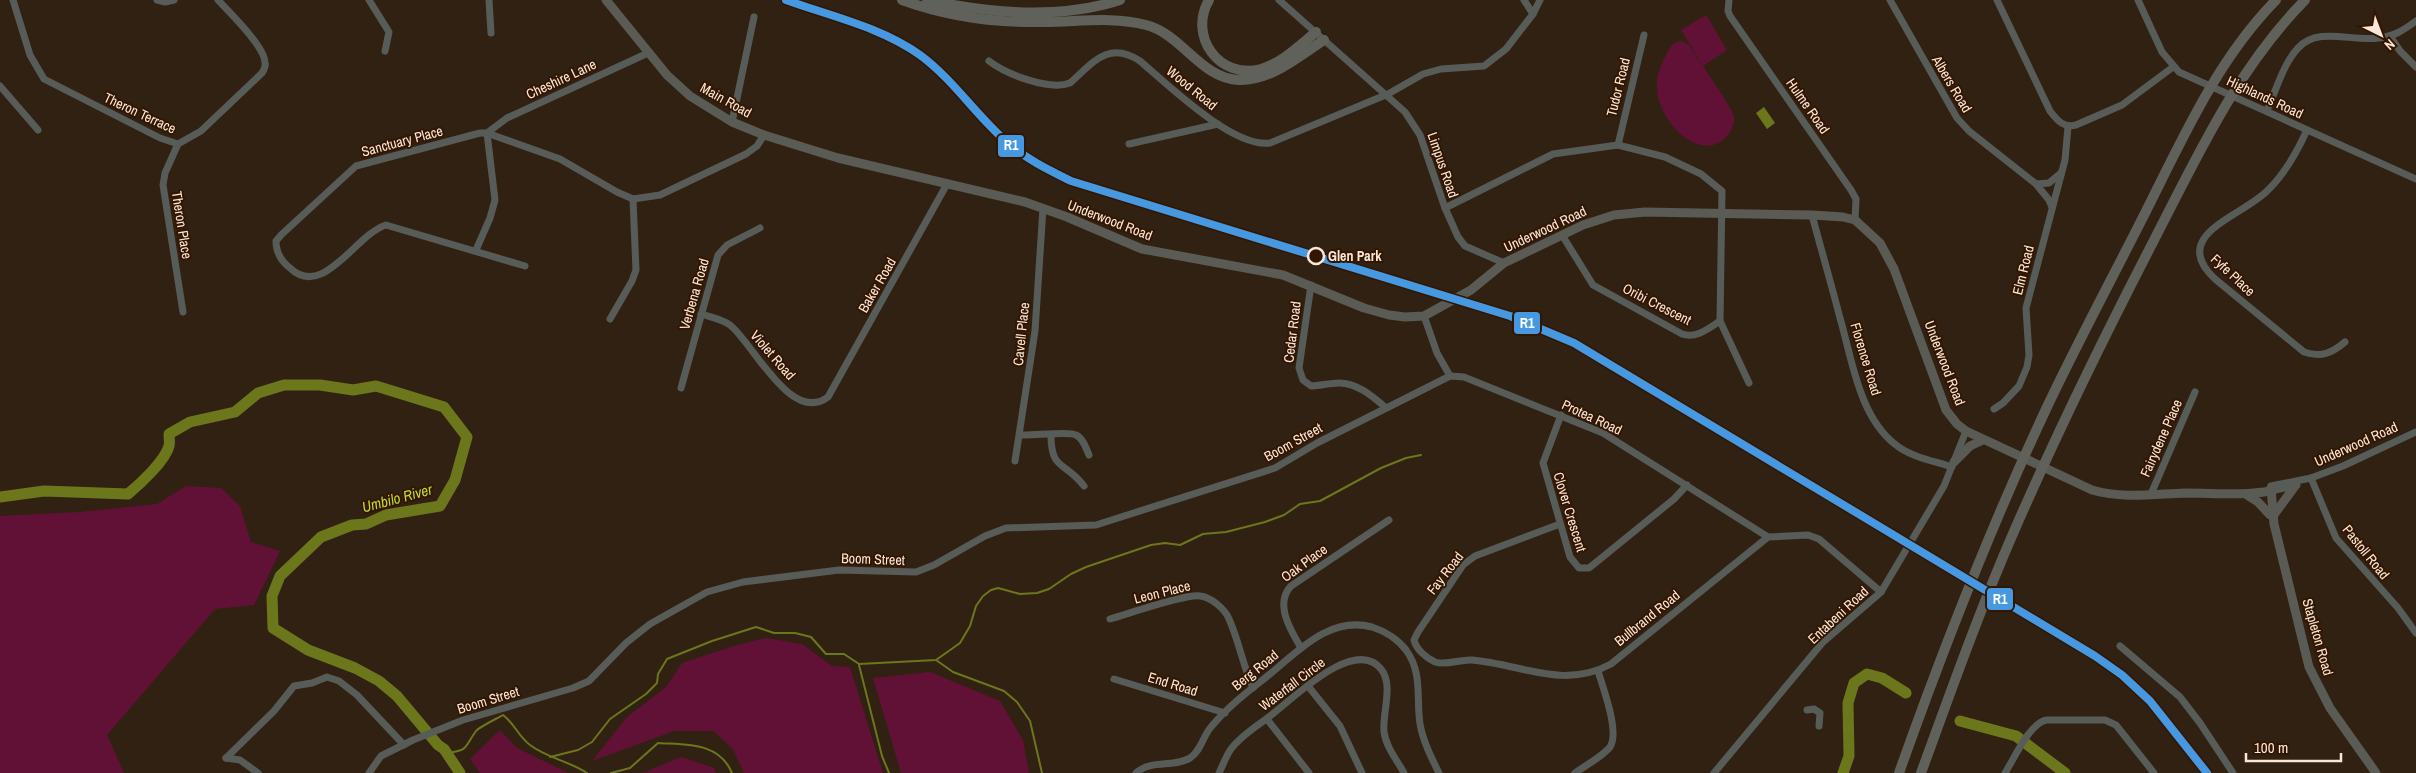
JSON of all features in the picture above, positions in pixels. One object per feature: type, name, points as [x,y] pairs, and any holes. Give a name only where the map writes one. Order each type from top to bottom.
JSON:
[{"type":"highway","points":[[902,0],[953,14],[1004,21],[1118,20],[1148,25],[1172,39],[1215,73],[1239,80],[1251,79],[1274,72],[1320,36]]},
{"type":"highway","points":[[927,0],[961,7],[1028,13],[1092,7],[1120,0]]},
{"type":"highway","points":[[1209,0],[1204,11],[1202,34],[1212,55],[1228,67],[1240,70],[1262,68],[1320,36]]},
{"type":"highway","points":[[1899,773],[1927,694],[2001,509],[2047,406],[2205,96],[2254,25],[2276,0]]},
{"type":"highway","points":[[1921,773],[2011,538],[2066,416],[2225,105],[2272,35],[2305,0]]},
{"type":"main road","name":"Main Road","points":[[606,0],[648,53],[690,96],[732,122],[764,135],[872,166]]},
{"type":"main road","name":"Underwood Road","points":[[872,166],[1004,196],[1043,208],[1142,249],[1272,272],[1311,285],[1374,312],[1404,318],[1424,316],[1484,281],[1504,263],[1562,235],[1598,220],[1629,213],[1812,215],[1855,220],[1874,236],[1887,254],[1898,278],[1946,410],[1957,424],[1966,431],[2108,495],[2247,495],[2267,489]]},
{"type":"main road","points":[[1953,464],[1970,446],[1987,442]]},
{"type":"main road","points":[[2247,495],[2258,502],[2272,518],[2282,500],[2295,486]]},
{"type":"main road","name":"Underwood Road","points":[[2212,494],[2267,489]]},
{"type":"main road","name":"Stapleton Road","points":[[2267,489],[2272,518],[2309,666],[2330,708],[2376,773]]},
{"type":"street","name":"Theron Terrace","points":[[13,0],[30,55],[44,79],[160,138],[178,144],[200,131],[262,73],[265,68],[265,62],[260,49],[218,0]]},
{"type":"street","points":[[157,0],[165,2],[174,0]]},
{"type":"street","points":[[369,0],[389,32],[385,51]]},
{"type":"street","points":[[489,0],[491,33]]},
{"type":"street","name":"Limpus Road","points":[[1279,0],[1388,94],[1405,112],[1420,135],[1454,230],[1465,246],[1504,263]]},
{"type":"street","points":[[1524,0],[1533,14]]},
{"type":"street","points":[[1388,94],[1423,74],[1441,69],[1477,67],[1491,62],[1506,49],[1533,14],[1540,0]]},
{"type":"street","name":"Hulme Road","points":[[1729,0],[1728,11],[1745,39],[1851,190],[1856,199],[1855,220]]},
{"type":"street","name":"Albers Road","points":[[1890,0],[1962,125],[2036,184],[2046,195],[2052,207]]},
{"type":"street","points":[[1997,0],[2050,110],[2063,125],[2068,127],[2122,105],[2173,67]]},
{"type":"street","name":"Highlands Road","points":[[2138,0],[2162,52],[2173,67],[2188,76],[2267,110],[2416,179]]},
{"type":"street","points":[[732,122],[754,17]]},
{"type":"street","points":[[2267,110],[2291,58],[2296,50],[2308,39],[2325,36],[2366,39],[2390,36],[2416,21]]},
{"type":"street","name":"Tudor Road","points":[[1618,145],[1644,35]]},
{"type":"street","points":[[2390,36],[2400,51],[2416,66]]},
{"type":"street","name":"Wood Road","points":[[989,61],[1012,74],[1048,85],[1063,86],[1070,83],[1104,55],[1118,52],[1126,54],[1140,61],[1218,124],[1245,140],[1261,144],[1388,94]]},
{"type":"street","name":"Cheshire Lane","points":[[487,133],[507,118],[648,53]]},
{"type":"street","points":[[0,86],[38,130]]},
{"type":"street","points":[[1129,144],[1218,124]]},
{"type":"street","name":"Elm Road","points":[[1994,409],[2015,390],[2027,367],[2029,354],[2026,308],[2065,160],[2068,127]]},
{"type":"street","name":"Fyfe Place","points":[[2307,130],[2279,179],[2252,205],[2208,232],[2199,247],[2199,257],[2203,266],[2215,279],[2304,352],[2312,355],[2326,354],[2345,342]]},
{"type":"street","points":[[476,250],[490,218],[495,200],[487,133],[560,159],[622,195],[633,198],[660,195],[746,154],[757,146],[764,135]]},
{"type":"street","name":"Sanctuary Place","points":[[487,133],[429,146],[356,166],[281,234],[276,241],[279,256],[296,274],[304,277],[322,275],[375,230],[386,225],[525,266]]},
{"type":"street","name":"Theron Place","points":[[178,144],[165,173],[163,185],[183,312]]},
{"type":"street","points":[[1445,208],[1553,154],[1618,145],[1665,157],[1701,174],[1722,191],[1720,321],[1750,383]]},
{"type":"street","points":[[2036,184],[2049,183],[2061,173]]},
{"type":"street","name":"Baker Road","points":[[828,397],[947,184]]},
{"type":"street","points":[[610,319],[632,281],[636,270],[633,198]]},
{"type":"street","name":"Cavell Place","points":[[1016,461],[1036,331],[1043,208]]},
{"type":"street","name":"Florence Road","points":[[1812,215],[1863,396],[1874,420],[1885,436],[1904,450],[1953,464]]},
{"type":"street","name":"Verbena Road","points":[[681,388],[715,263],[722,249],[735,240],[760,228]]},
{"type":"street","name":"Oribi Crescent","points":[[1562,235],[1593,285],[1682,334],[1687,336],[1700,333],[1720,321]]},
{"type":"street","name":"Cedar Road","points":[[1311,285],[1299,368],[1303,380],[1310,386],[1342,383],[1352,385],[1385,407]]},
{"type":"street","name":"Violet Road","points":[[701,314],[729,325],[765,369],[800,400],[805,403],[818,402],[828,397]]},
{"type":"street","points":[[1424,316],[1437,354],[1450,376]]},
{"type":"street","name":"Boom Street","points":[[369,773],[381,756],[413,740],[462,720],[581,685],[596,675],[626,643],[650,624],[707,592],[743,582],[839,570],[916,572],[934,566],[985,536],[1006,528],[1096,524],[1275,468],[1385,407],[1450,376]]},
{"type":"street","name":"Protea Road","points":[[1450,376],[1464,377],[1603,433],[1768,537]]},
{"type":"street","name":"Fairydene Place","points":[[2151,494],[2195,392]]},
{"type":"street","name":"Clover Crescent","points":[[1561,415],[1543,463],[1572,561],[1579,568],[1589,568],[1674,500],[1686,485]]},
{"type":"street","name":"Entabeni Road","points":[[1714,773],[1824,642],[1881,592],[1941,492],[1966,431]]},
{"type":"street","name":"Underwood Road","points":[[2267,489],[2308,479],[2351,463],[2416,432]]},
{"type":"street","points":[[1020,435],[1077,435],[1089,455]]},
{"type":"street","points":[[1051,435],[1051,451],[1054,459],[1078,478],[1084,486]]},
{"type":"street","name":"Underwood Road","points":[[2267,489],[2295,486],[2308,479]]},
{"type":"street","name":"Pastoll Road","points":[[2308,479],[2336,538],[2398,608],[2416,633]]},
{"type":"street","name":"Oak Place","points":[[1301,648],[1284,611],[1282,604],[1285,592],[1290,586],[1389,520]]},
{"type":"street","name":"Fay Road","points":[[1418,632],[1463,565],[1474,556],[1560,524]]},
{"type":"street","points":[[1768,537],[1798,535],[1819,538],[1881,592]]},
{"type":"street","name":"Bullbrand Road","points":[[1418,632],[1414,640],[1418,649],[1432,661],[1439,663],[1474,660],[1551,676],[1598,671],[1618,659],[1768,537]]},
{"type":"street","name":"Leon Place","points":[[1110,619],[1192,596],[1206,598],[1223,610],[1230,620],[1244,669],[1252,688]]},
{"type":"street","name":"Berg Road","points":[[1136,773],[1153,765],[1183,761],[1190,758],[1199,748],[1210,728],[1252,688],[1301,648],[1327,631],[1351,625],[1377,628],[1388,634],[1404,648],[1416,671],[1423,737],[1439,773]]},
{"type":"street","points":[[2120,646],[2180,697],[2200,723],[2233,773]]},
{"type":"street","name":"Waterfall Circle","points":[[1220,773],[1230,750],[1308,686],[1329,670],[1347,663],[1367,660],[1380,667],[1386,684],[1384,723],[1386,740],[1404,773]]},
{"type":"street","points":[[1576,773],[1605,752],[1613,741],[1612,724],[1598,671]]},
{"type":"street","points":[[258,773],[240,760],[226,758],[274,711],[294,686],[312,684],[327,677],[339,681],[348,687],[404,745]]},
{"type":"street","name":"End Road","points":[[1114,679],[1225,713]]},
{"type":"street","points":[[1308,686],[1340,726],[1362,773]]},
{"type":"street","points":[[1807,710],[1814,709],[1820,713],[1818,726]]},
{"type":"street","points":[[1267,719],[1310,773]]},
{"type":"street","points":[[2005,773],[2038,722],[2047,720],[2105,720],[2116,725],[2154,773]]},
{"type":"shaded area","points":[[1706,15],[1727,50],[1703,66],[1681,30]]},
{"type":"shaded area","points":[[1683,41],[1689,45],[1721,93],[1734,117],[1729,133],[1716,144],[1705,145],[1695,143],[1685,137],[1668,119],[1658,98],[1657,79],[1662,63],[1673,45]]},
{"type":"shaded area","points":[[1764,107],[1775,123],[1767,129],[1756,113]]},
{"type":"shaded area","points":[[186,486],[221,488],[240,506],[251,542],[280,551],[254,605],[215,609],[107,735],[124,773],[0,773],[0,516],[80,512],[157,504]]},
{"type":"shaded area","points":[[766,638],[802,644],[832,666],[850,667],[883,773],[744,773],[733,749],[713,731],[674,731],[592,761],[627,717],[666,687],[682,663],[737,645]]},
{"type":"shaded area","points":[[930,672],[1000,701],[1023,740],[1029,773],[901,773],[873,678]]},
{"type":"shaded area","points":[[500,730],[517,748],[568,773],[480,773],[470,759]]},
{"type":"shaded area","points":[[681,757],[714,768],[716,773],[643,773]]},
{"type":"waterway","name":"Umbilo River","points":[[0,497],[44,491],[128,494],[163,458],[169,446],[169,434],[190,422],[235,412],[258,393],[284,385],[320,385],[353,390],[376,386],[444,407],[467,437],[455,480],[440,506],[386,515],[366,524],[352,525],[321,537],[280,576],[272,596],[273,628],[308,650],[355,668],[379,681],[397,696],[438,745],[444,749],[460,773]]},
{"type":"waterway","points":[[550,757],[578,750],[592,742],[610,719],[646,694],[657,683],[658,674],[667,659],[712,641],[756,627],[774,633],[795,633],[811,637],[826,654],[844,654],[859,664],[936,660],[960,643],[970,626],[976,606],[983,596],[991,590],[998,588],[1020,594],[1037,593],[1049,589],[1071,574],[1086,567],[1151,545],[1165,543],[1180,545],[1203,534],[1226,532],[1265,522],[1284,515],[1300,504],[1320,501],[1381,468],[1406,458],[1421,455]]},
{"type":"waterway","points":[[936,660],[953,672],[1004,691],[1017,702],[1030,721],[1042,773]]},
{"type":"waterway","points":[[859,665],[882,756],[889,773]]},
{"type":"waterway","name":"Umbilo River","points":[[1843,773],[1849,756],[1848,703],[1854,683],[1867,674],[1882,678],[1906,693]]},
{"type":"waterway","points":[[447,753],[460,751],[466,747],[478,729],[503,715],[530,745],[587,773]]},
{"type":"waterway","name":"Umbilo River","points":[[1960,721],[2016,736],[2065,773]]},
{"type":"waterway","points":[[611,773],[630,768],[658,743],[691,745],[711,750],[726,763],[732,773]]},
{"type":"transit line","name":"R1","points":[[786,0],[855,23],[905,45],[920,55],[944,76],[986,122],[1016,150],[1071,181],[1510,316],[1574,343],[2095,656],[2122,675],[2150,701],[2207,773]]},
{"type":"place","name":"Glen Park","points":[[1316,256]]}]
